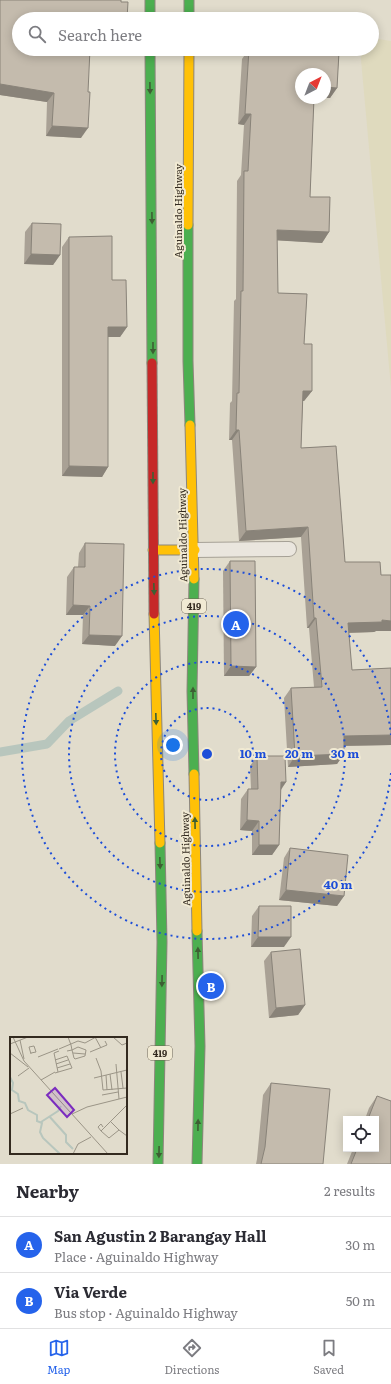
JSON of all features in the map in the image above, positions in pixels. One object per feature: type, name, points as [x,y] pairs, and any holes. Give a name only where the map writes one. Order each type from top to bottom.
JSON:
[{"type":"highway","points":[[150,0],[150,12]]},
{"type":"highway","points":[[189,0],[189,12]]},
{"type":"highway","name":"419","points":[[150,56],[156,330],[153,550],[162,942],[158,1164]]},
{"type":"highway","name":"Aguinaldo Highway","points":[[189,56],[184,332],[195,550],[192,691],[200,1046],[197,1164]]},
{"type":"highway","points":[[153,550],[195,550]]},
{"type":"lane","points":[[195,550],[289,549]]},
{"type":"shaded area","points":[[379,39],[391,41],[391,388],[361,56],[379,56]]},
{"type":"building","points":[[0,0],[121,0],[121,2],[128,2],[127,12],[12,12],[12,56],[90,56],[88,128],[52,126],[54,93],[0,84]]},
{"type":"building","points":[[249,56],[339,56],[337,88],[331,88],[331,68],[295,68],[295,104],[314,104],[310,197],[330,197],[329,232],[277,230],[278,293],[307,294],[304,344],[312,344],[312,391],[303,391],[301,448],[336,446],[345,562],[380,562],[381,575],[391,575],[391,621],[382,620],[382,622],[348,623],[352,670],[391,668],[391,735],[344,736],[344,754],[295,756],[291,688],[322,687],[316,618],[314,618],[308,527],[246,531],[239,430],[236,430],[237,393],[239,393],[241,291],[243,291],[244,171],[248,171],[251,114],[245,114]]},
{"type":"building","points":[[32,223],[61,224],[60,255],[31,254]]},
{"type":"building","points":[[112,236],[112,280],[126,280],[127,327],[108,327],[108,467],[69,466],[69,237]]},
{"type":"building","points":[[85,543],[124,544],[122,636],[89,635],[90,606],[73,605],[74,567],[85,567]]},
{"type":"building","points":[[230,561],[255,561],[256,667],[231,666]]},
{"type":"building","points":[[257,756],[285,756],[286,782],[281,782],[279,845],[259,845],[259,821],[247,820],[248,789],[258,789]]},
{"type":"building","points":[[290,848],[348,855],[344,896],[286,890]]},
{"type":"building","points":[[259,906],[291,906],[291,937],[258,937]]},
{"type":"building","points":[[300,949],[305,1005],[276,1008],[271,952]]},
{"type":"building","points":[[271,1083],[330,1089],[323,1164],[261,1164],[265,1147]]},
{"type":"building","points":[[377,1096],[391,1101],[391,1164],[351,1164],[356,1152],[379,1152],[379,1116],[369,1116]]},
{"type":"waterway","points":[[0,752],[47,744],[69,721],[118,691]]},
{"type":"traffic: fast","points":[[150,0],[150,12]]},
{"type":"traffic: fast","points":[[189,0],[189,12]]},
{"type":"traffic: fast","points":[[150,56],[152,363]]},
{"type":"traffic: fast","points":[[188,225],[188,361],[190,425]]},
{"type":"traffic: fast","points":[[194,579],[192,691],[194,774]]},
{"type":"traffic: fast","points":[[158,1164],[162,942],[160,843]]},
{"type":"traffic: fast","points":[[197,931],[200,1046],[197,1164]]},
{"type":"traffic: slow","points":[[188,225],[189,56]]},
{"type":"traffic: slow","points":[[190,425],[194,579]]},
{"type":"traffic: slow","points":[[153,550],[195,550]]},
{"type":"traffic: slow","points":[[154,614],[160,843]]},
{"type":"traffic: slow","points":[[194,774],[197,931]]},
{"type":"traffic: jam","points":[[152,363],[154,614]]},
{"type":"place","name":"San Agustin 2 Barangay Hall","points":[[236,624]]},
{"type":"place","name":"Via Verde","points":[[211,986]]}]
